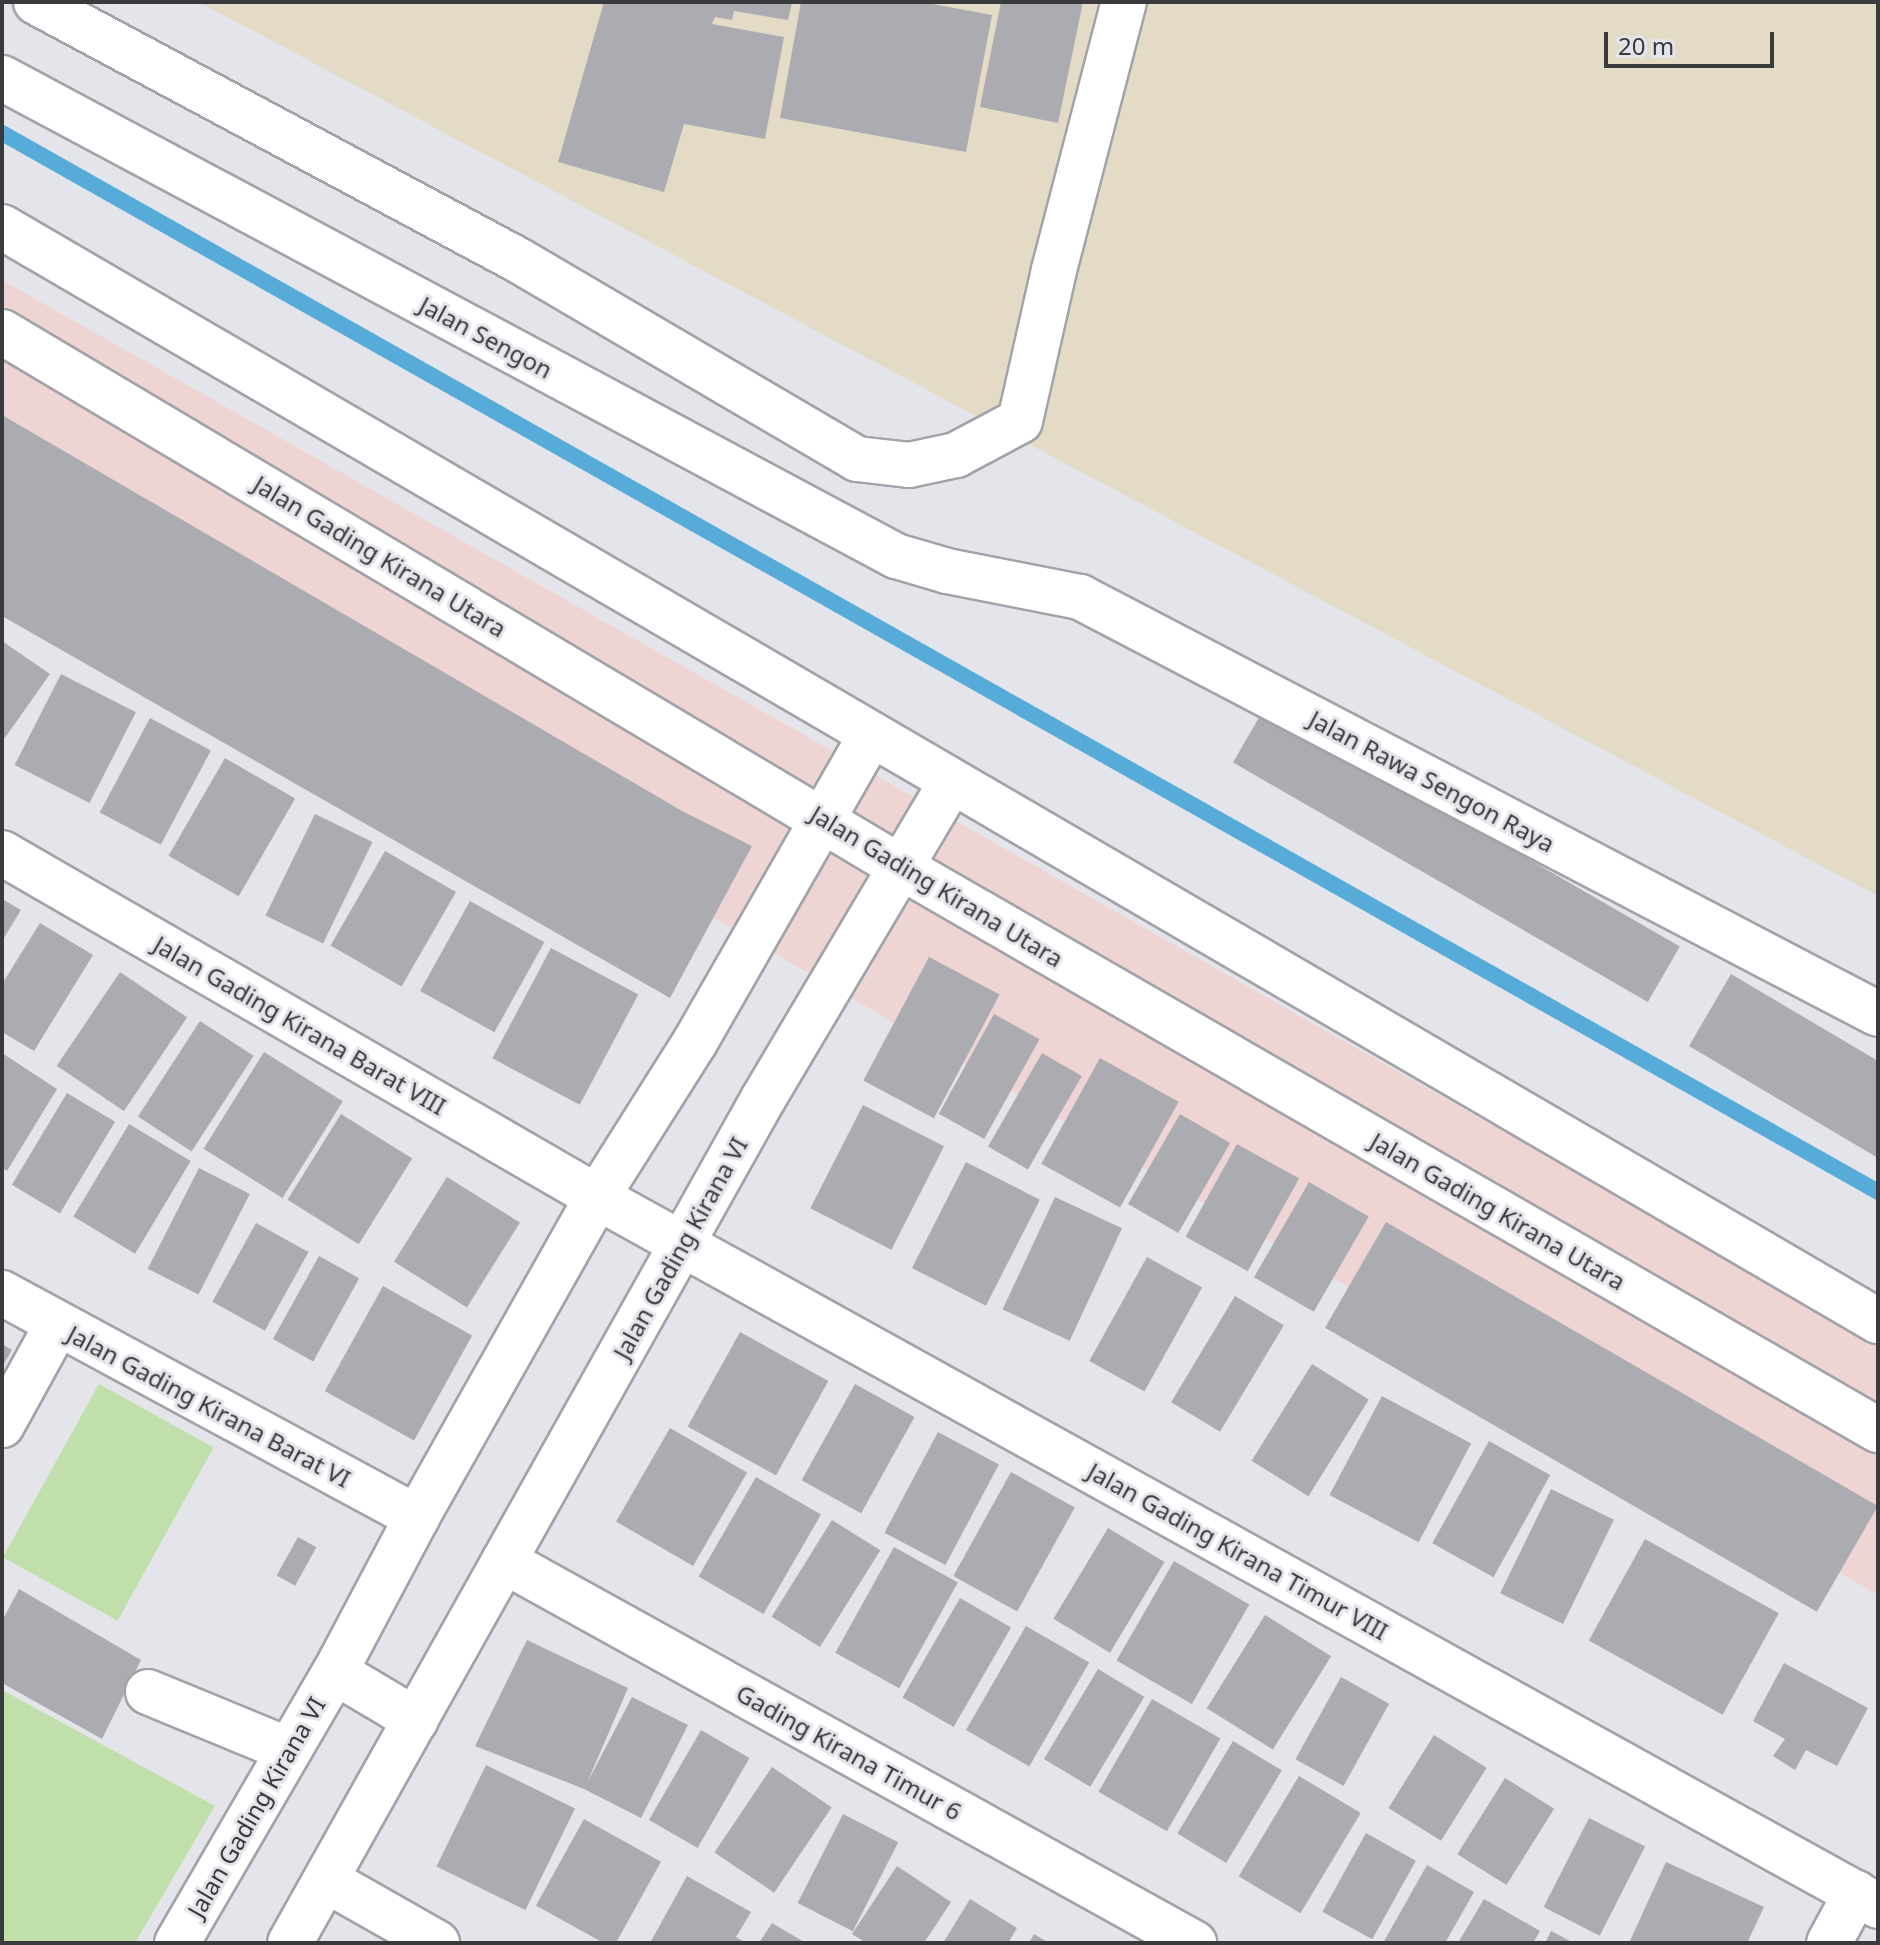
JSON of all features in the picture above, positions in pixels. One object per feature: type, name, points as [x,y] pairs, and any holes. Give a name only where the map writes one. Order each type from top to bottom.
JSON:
[{"type":"street","points":[[36,2],[518,260],[857,459],[909,465],[956,455],[1020,421],[1054,270],[1124,2]]},
{"type":"street","name":"Jalan Sengon","points":[[2,78],[896,556],[977,577]]},
{"type":"street","points":[[2,227],[1878,1321]]},
{"type":"street","name":"Jalan Gading Kirana Utara","points":[[2,332],[899,866],[1878,1430]]},
{"type":"street","name":"Jalan Rawa Sengon Raya","points":[[977,577],[1080,597],[1878,1014]]},
{"type":"street","name":"Jalan Gading Kirana VI","points":[[177,1943],[335,1672],[417,1517],[597,1197],[695,1042],[871,735]]},
{"type":"street","name":"Jalan Gading Kirana VI","points":[[290,1943],[763,1099],[951,782]]},
{"type":"street","name":"Jalan Gading Kirana Barat VIII","points":[[2,853],[597,1197]]},
{"type":"street","name":"Jalan Gading Kirana Timur VIII","points":[[597,1197],[1867,1899]]},
{"type":"street","name":"Jalan Gading Kirana Barat VI","points":[[2,1293],[417,1517]]},
{"type":"street","points":[[2,1425],[57,1325]]},
{"type":"street","name":"Gading Kirana Timur 6","points":[[504,1561],[1194,1943]]},
{"type":"street","name":"Jalan Gading Kirana VI","points":[[335,1672],[416,1720]]},
{"type":"street","points":[[148,1692],[289,1750]]},
{"type":"street","points":[[326,1880],[437,1943]]},
{"type":"street","points":[[1829,1943],[1867,1899]]},
{"type":"shaded area","points":[[199,2],[1878,2],[1878,896],[1087,475]]},
{"type":"shaded area","points":[[2,280],[1878,1344],[1878,1595],[2,504]]},
{"type":"green space","points":[[99,1384],[214,1448],[118,1621],[3,1557]]},
{"type":"green space","points":[[2,1690],[215,1806],[135,1943],[2,1943]]},
{"type":"building","points":[[604,2],[792,2],[788,20],[734,11],[732,20],[715,17],[712,24],[784,37],[765,139],[684,124],[664,192],[558,162]]},
{"type":"building","points":[[801,2],[922,2],[992,15],[966,152],[780,118]]},
{"type":"building","points":[[1001,2],[1083,2],[1058,123],[980,107]]},
{"type":"building","points":[[2,415],[684,812],[752,846],[670,998],[2,616]]},
{"type":"building","points":[[2,641],[50,674],[2,742]]},
{"type":"building","points":[[61,674],[136,712],[90,803],[15,765]]},
{"type":"building","points":[[1265,707],[1680,946],[1648,1002],[1233,762]]},
{"type":"building","points":[[150,718],[211,750],[161,845],[100,812]]},
{"type":"building","points":[[225,758],[295,798],[239,896],[168,856]]},
{"type":"building","points":[[315,814],[373,842],[323,944],[265,916]]},
{"type":"building","points":[[385,851],[456,892],[402,986],[330,945]]},
{"type":"building","points":[[2,899],[21,910],[2,941]]},
{"type":"building","points":[[470,901],[544,942],[494,1032],[420,991]]},
{"type":"building","points":[[40,923],[93,955],[34,1051],[2,1032],[2,984]]},
{"type":"building","points":[[551,948],[638,994],[580,1105],[492,1058]]},
{"type":"building","points":[[929,957],[1000,995],[934,1118],[863,1081]]},
{"type":"building","points":[[120,972],[187,1017],[124,1111],[57,1066]]},
{"type":"building","points":[[1731,974],[1878,1061],[1878,1158],[1689,1046]]},
{"type":"building","points":[[994,1014],[1039,1039],[984,1139],[939,1114]]},
{"type":"building","points":[[200,1021],[254,1056],[192,1151],[138,1117]]},
{"type":"building","points":[[264,1052],[343,1101],[282,1198],[204,1149]]},
{"type":"building","points":[[2,1053],[57,1089],[7,1171],[2,1168]]},
{"type":"building","points":[[1042,1053],[1082,1076],[1028,1170],[988,1147]]},
{"type":"building","points":[[1100,1058],[1179,1102],[1120,1207],[1041,1164]]},
{"type":"building","points":[[67,1093],[115,1122],[60,1214],[12,1185]]},
{"type":"building","points":[[863,1105],[944,1146],[891,1250],[810,1208]]},
{"type":"building","points":[[341,1114],[412,1159],[359,1244],[287,1200]]},
{"type":"building","points":[[1180,1114],[1230,1143],[1178,1233],[1128,1204]]},
{"type":"building","points":[[129,1124],[191,1161],[135,1254],[73,1217]]},
{"type":"building","points":[[1237,1144],[1299,1178],[1248,1271],[1186,1237]]},
{"type":"building","points":[[966,1162],[1040,1200],[986,1306],[912,1268]]},
{"type":"building","points":[[199,1168],[250,1194],[198,1295],[148,1269]]},
{"type":"building","points":[[447,1177],[520,1223],[467,1307],[394,1262]]},
{"type":"building","points":[[1309,1182],[1369,1216],[1314,1312],[1254,1277]]},
{"type":"building","points":[[1055,1197],[1122,1228],[1070,1341],[1003,1309]]},
{"type":"building","points":[[1386,1222],[1878,1506],[1817,1612],[1325,1328]]},
{"type":"building","points":[[256,1223],[308,1252],[265,1331],[212,1302]]},
{"type":"building","points":[[319,1256],[359,1278],[313,1361],[273,1339]]},
{"type":"building","points":[[1147,1257],[1202,1288],[1144,1392],[1089,1361]]},
{"type":"building","points":[[383,1286],[472,1335],[414,1440],[325,1391]]},
{"type":"building","points":[[1235,1296],[1284,1325],[1220,1432],[1171,1402]]},
{"type":"building","points":[[740,1332],[828,1381],[776,1475],[688,1426]]},
{"type":"building","points":[[2,1344],[12,1350],[2,1367]]},
{"type":"building","points":[[1312,1364],[1369,1400],[1308,1496],[1252,1461]]},
{"type":"building","points":[[855,1384],[914,1417],[861,1513],[802,1480]]},
{"type":"building","points":[[1382,1396],[1471,1443],[1419,1542],[1329,1495]]},
{"type":"building","points":[[670,1428],[747,1472],[693,1566],[616,1522]]},
{"type":"building","points":[[938,1432],[999,1464],[945,1565],[884,1533]]},
{"type":"building","points":[[1489,1441],[1550,1475],[1494,1577],[1432,1543]]},
{"type":"building","points":[[1011,1472],[1075,1507],[1017,1611],[953,1576]]},
{"type":"building","points":[[756,1477],[821,1514],[763,1614],[698,1577]]},
{"type":"building","points":[[1551,1489],[1614,1520],[1563,1624],[1500,1593]]},
{"type":"building","points":[[832,1520],[880,1550],[820,1647],[772,1617]]},
{"type":"building","points":[[1108,1528],[1165,1562],[1110,1653],[1053,1619]]},
{"type":"building","points":[[298,1537],[316,1547],[295,1586],[277,1575]]},
{"type":"building","points":[[1645,1539],[1779,1613],[1723,1715],[1589,1640]]},
{"type":"building","points":[[894,1547],[958,1582],[899,1688],[835,1653]]},
{"type":"building","points":[[1174,1561],[1249,1604],[1192,1704],[1116,1661]]},
{"type":"building","points":[[19,1589],[141,1660],[102,1739],[2,1683],[2,1621]]},
{"type":"building","points":[[960,1598],[1011,1628],[954,1727],[902,1698]]},
{"type":"building","points":[[1265,1615],[1331,1656],[1273,1750],[1207,1708]]},
{"type":"building","points":[[1026,1626],[1089,1662],[1029,1766],[966,1730]]},
{"type":"building","points":[[527,1640],[628,1688],[587,1783],[632,1697],[688,1725],[641,1818],[584,1789],[475,1746]]},
{"type":"building","points":[[1784,1663],[1868,1708],[1837,1766],[1806,1750],[1795,1770],[1773,1756],[1785,1739],[1753,1721]]},
{"type":"building","points":[[1098,1669],[1144,1697],[1090,1787],[1044,1759]]},
{"type":"building","points":[[1341,1677],[1389,1704],[1344,1786],[1295,1759]]},
{"type":"building","points":[[1152,1699],[1220,1738],[1167,1831],[1098,1792]]},
{"type":"building","points":[[701,1730],[749,1758],[697,1848],[649,1820]]},
{"type":"building","points":[[1434,1735],[1487,1768],[1441,1841],[1388,1808]]},
{"type":"building","points":[[1233,1741],[1282,1770],[1226,1863],[1177,1834]]},
{"type":"building","points":[[486,1765],[575,1808],[525,1910],[436,1867]]},
{"type":"building","points":[[772,1767],[832,1807],[774,1893],[714,1852]]},
{"type":"building","points":[[1299,1776],[1361,1813],[1300,1913],[1239,1876]]},
{"type":"building","points":[[1505,1778],[1554,1809],[1506,1885],[1457,1854]]},
{"type":"building","points":[[843,1814],[898,1842],[853,1931],[798,1903]]},
{"type":"building","points":[[1589,1818],[1645,1847],[1600,1936],[1544,1907]]},
{"type":"building","points":[[584,1819],[661,1862],[616,1943],[603,1943],[536,1906]]},
{"type":"building","points":[[1366,1833],[1416,1861],[1372,1939],[1322,1912]]},
{"type":"building","points":[[1666,1862],[1764,1907],[1747,1943],[1629,1943]]},
{"type":"building","points":[[1427,1865],[1474,1892],[1445,1943],[1383,1943]]},
{"type":"building","points":[[897,1866],[951,1902],[924,1943],[866,1943],[852,1934]]},
{"type":"building","points":[[687,1876],[751,1912],[736,1937],[746,1943],[650,1943]]},
{"type":"building","points":[[970,1899],[1017,1928],[1008,1943],[943,1943]]},
{"type":"building","points":[[1484,1899],[1540,1931],[1533,1943],[1458,1943]]},
{"type":"building","points":[[772,1923],[806,1943],[759,1943]]},
{"type":"building","points":[[1551,1931],[1574,1943],[1545,1943]]},
{"type":"building","points":[[1034,1934],[1049,1943],[1029,1943]]},
{"type":"waterway","points":[[2,133],[1878,1192]]}]
